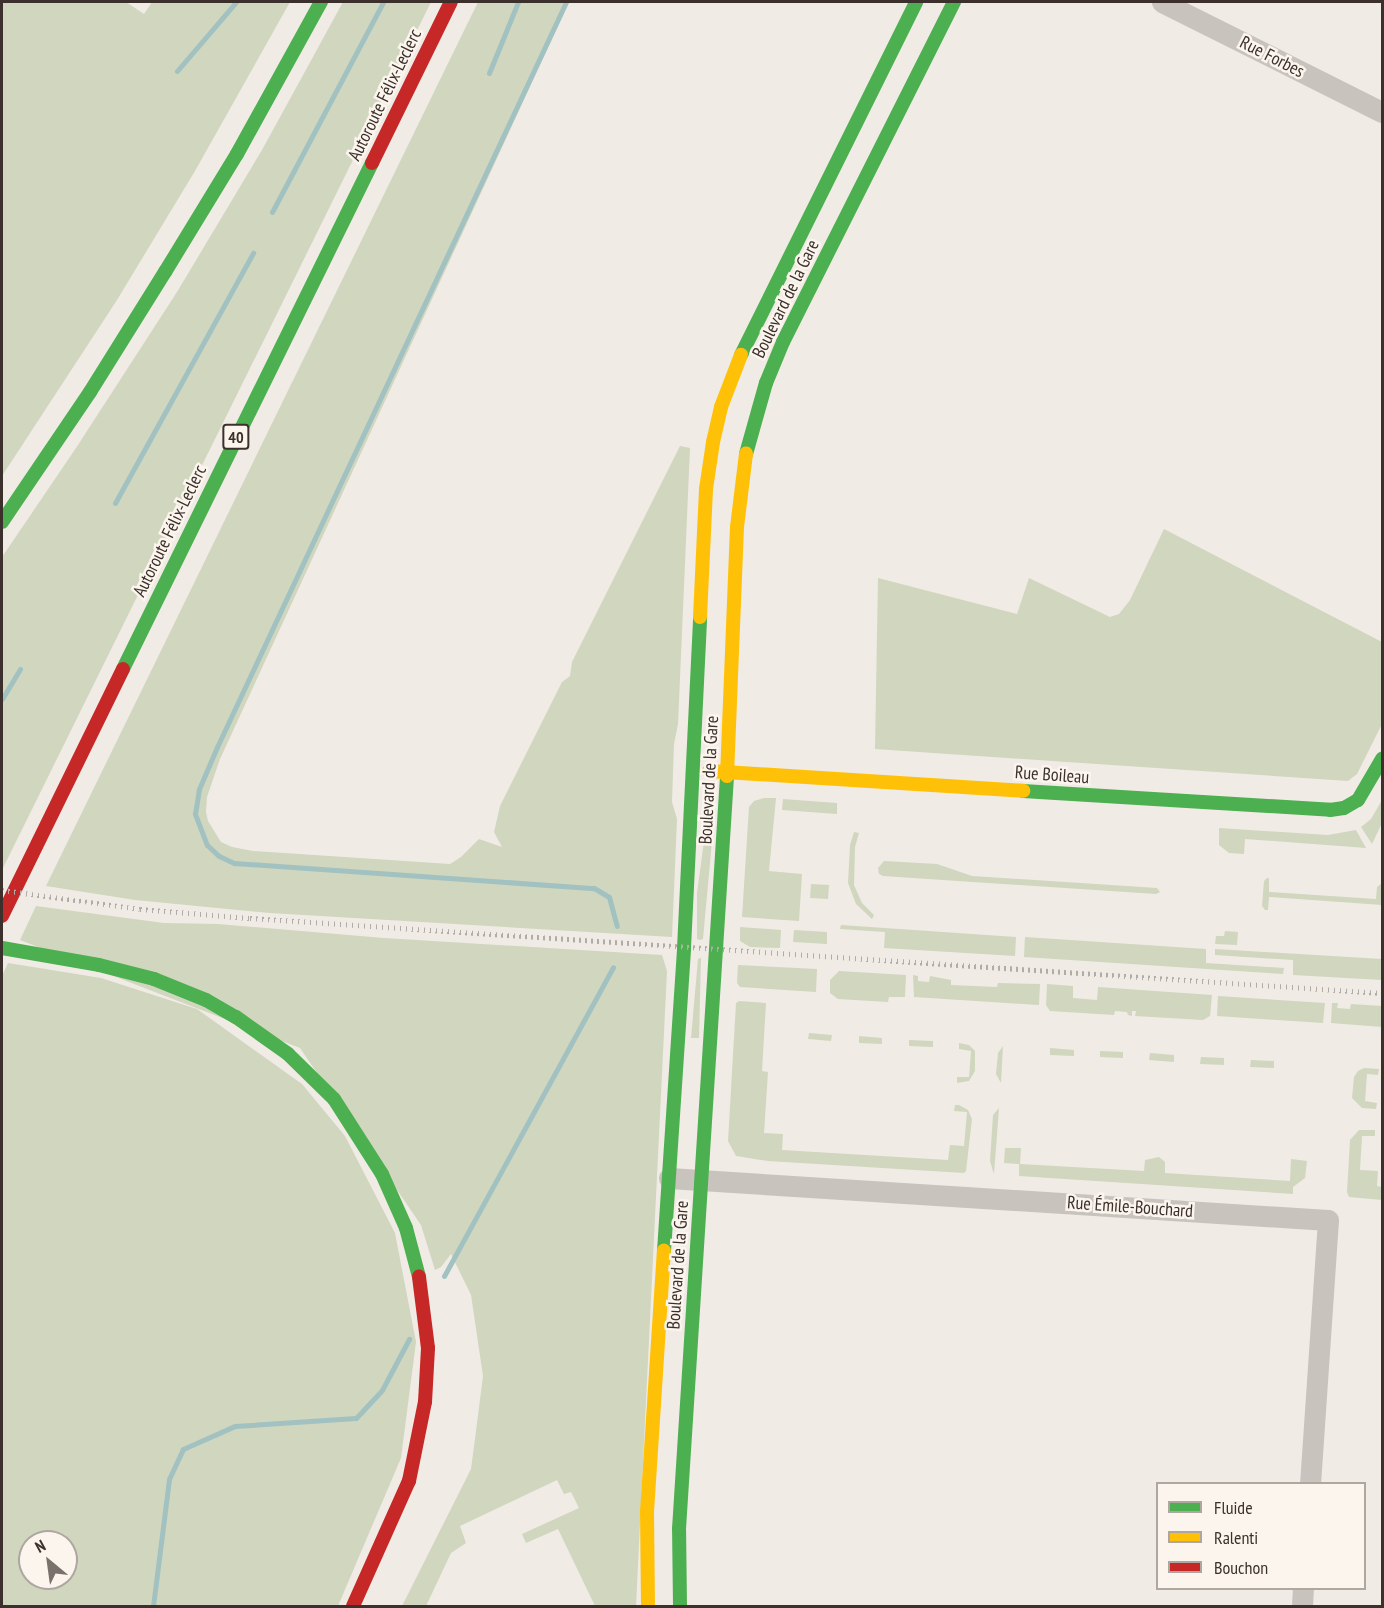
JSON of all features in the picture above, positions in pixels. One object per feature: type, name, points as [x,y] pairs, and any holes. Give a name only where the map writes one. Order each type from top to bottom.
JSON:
[{"type":"main road","points":[[2,522],[90,392],[165,272],[237,154],[321,2]]},
{"type":"main road","name":"Autoroute Félix-Leclerc","points":[[2,916],[451,2]]},
{"type":"main road","name":"Boulevard de la Gare","points":[[648,1606],[646,1521],[694,771],[706,489],[721,407],[749,338],[916,2]]},
{"type":"main road","name":"Boulevard de la Gare","points":[[680,1606],[679,1529],[728,772],[738,519],[752,425],[783,342],[954,2]]},
{"type":"main road","name":"Rue Boileau","points":[[694,771],[1330,810],[1344,808],[1358,800],[1383,759]]},
{"type":"main road","points":[[2,948],[99,965],[154,979],[206,1000],[236,1017],[288,1054],[334,1099],[382,1174],[406,1228],[423,1293],[428,1348],[425,1402],[410,1481],[353,1606]]},
{"type":"street","name":"Rue Forbes","points":[[1162,2],[1383,112]]},
{"type":"street","name":"Rue Émile-Bouchard","points":[[669,1178],[1328,1220],[1310,1482]]},
{"type":"street","points":[[1302,1606],[1303,1590]]},
{"type":"green space","points":[[2,2],[126,2],[144,14],[152,2],[290,2],[195,171],[117,300],[2,476]]},
{"type":"green space","points":[[343,2],[431,2],[2,870],[2,557],[177,292],[262,150]]},
{"type":"green space","points":[[478,2],[569,2],[220,759],[207,797],[206,812],[208,821],[221,842],[232,847],[253,851],[450,864],[461,857],[479,839],[502,847],[494,832],[500,806],[562,682],[570,676],[572,662],[680,446],[690,448],[678,724],[674,744],[672,802],[677,819],[672,937],[270,913],[135,900],[46,886]]},
{"type":"green space","points":[[1164,529],[1382,642],[1382,724],[1357,774],[1348,781],[875,749],[878,578],[1017,614],[1029,578],[1110,617],[1119,614],[1130,600]]},
{"type":"green space","points":[[776,798],[769,871],[802,874],[799,921],[742,917],[749,807],[754,801]]},
{"type":"green space","points":[[783,799],[837,803],[837,814],[782,810]]},
{"type":"green space","points":[[1382,800],[1382,823],[1372,844],[1361,827],[1371,819]]},
{"type":"green space","points":[[1219,828],[1328,835],[1356,830],[1366,848],[1245,839],[1244,854],[1229,853],[1219,845]]},
{"type":"green space","points":[[854,832],[859,833],[855,847],[854,885],[862,903],[874,915],[872,919],[856,904],[848,883],[850,845]]},
{"type":"green space","points":[[704,841],[712,841],[703,939],[700,940],[697,939],[697,893]]},
{"type":"green space","points":[[884,861],[937,864],[972,876],[1157,888],[1160,892],[1156,894],[883,876],[879,874],[878,868]]},
{"type":"green space","points":[[1269,878],[1269,892],[1376,899],[1377,887],[1382,883],[1382,905],[1269,897],[1268,910],[1265,910],[1262,906],[1264,881]]},
{"type":"green space","points":[[811,884],[829,885],[828,899],[810,898]]},
{"type":"green space","points":[[36,906],[164,923],[218,924],[384,938],[662,955],[667,971],[636,1606],[595,1606],[558,1529],[526,1543],[522,1534],[579,1508],[571,1492],[564,1494],[557,1480],[460,1526],[466,1543],[451,1553],[426,1606],[402,1606],[471,1469],[483,1376],[471,1295],[451,1254],[441,1267],[435,1270],[421,1225],[300,1048],[20,940]]},
{"type":"green space","points":[[841,925],[1016,937],[1015,956],[884,948],[885,932],[840,929]]},
{"type":"green space","points":[[740,927],[781,930],[780,948],[750,947],[740,941]]},
{"type":"green space","points":[[794,930],[827,932],[827,944],[793,942]]},
{"type":"green space","points":[[1225,931],[1238,932],[1237,945],[1215,944],[1216,936],[1224,936]]},
{"type":"green space","points":[[1025,937],[1206,949],[1206,963],[1284,968],[1283,974],[1024,957]]},
{"type":"green space","points":[[1215,949],[1382,959],[1382,980],[1293,975],[1293,960],[1215,955]]},
{"type":"green space","points":[[701,958],[699,1038],[691,1038],[698,959]]},
{"type":"green space","points":[[8,963],[101,978],[197,1009],[302,1084],[345,1136],[395,1233],[416,1342],[401,1458],[338,1606],[2,1606],[2,976]]},
{"type":"green space","points":[[738,965],[817,969],[816,992],[740,987],[737,983]]},
{"type":"green space","points":[[839,971],[906,975],[905,997],[889,997],[888,1002],[838,999],[830,993],[830,980]]},
{"type":"green space","points":[[913,975],[918,976],[918,981],[929,982],[930,976],[951,980],[951,985],[997,987],[998,983],[1040,984],[1039,1005],[914,997]]},
{"type":"green space","points":[[1047,984],[1073,986],[1073,998],[1097,1000],[1098,987],[1212,995],[1210,1016],[1203,1020],[1135,1016],[1136,1011],[1132,1011],[1132,1016],[1127,1012],[1115,1011],[1114,1015],[1050,1011],[1046,1005]]},
{"type":"green space","points":[[1218,996],[1325,1003],[1323,1023],[1217,1016]]},
{"type":"green space","points":[[739,1001],[766,1003],[762,1071],[768,1072],[764,1133],[783,1134],[782,1150],[948,1160],[950,1145],[964,1146],[967,1112],[954,1111],[955,1105],[959,1105],[968,1110],[972,1119],[966,1171],[964,1173],[768,1161],[736,1156],[728,1141],[736,1003]]},
{"type":"green space","points":[[1332,1003],[1338,1003],[1337,1008],[1350,1009],[1351,1004],[1382,1006],[1382,1027],[1331,1023]]},
{"type":"green space","points":[[809,1033],[832,1035],[831,1041],[808,1039]]},
{"type":"green space","points":[[859,1036],[882,1038],[882,1044],[859,1043]]},
{"type":"green space","points":[[909,1040],[933,1041],[933,1047],[909,1046]]},
{"type":"green space","points":[[959,1043],[969,1045],[975,1051],[975,1071],[969,1081],[957,1083],[957,1077],[969,1077],[971,1051],[959,1049]]},
{"type":"green space","points":[[1003,1046],[1001,1083],[996,1074],[998,1053]]},
{"type":"green space","points":[[1050,1048],[1074,1050],[1074,1056],[1050,1055]]},
{"type":"green space","points":[[1100,1051],[1123,1052],[1123,1058],[1100,1057]]},
{"type":"green space","points":[[1150,1053],[1174,1055],[1174,1062],[1149,1060]]},
{"type":"green space","points":[[1201,1057],[1224,1058],[1224,1065],[1200,1064]]},
{"type":"green space","points":[[1251,1060],[1274,1061],[1274,1068],[1250,1067]]},
{"type":"green space","points":[[1364,1068],[1379,1069],[1378,1075],[1367,1074],[1365,1101],[1377,1103],[1376,1109],[1362,1108],[1352,1098],[1354,1077]]},
{"type":"green space","points":[[999,1108],[994,1174],[990,1161],[993,1115]]},
{"type":"green space","points":[[1359,1130],[1375,1130],[1375,1136],[1362,1136],[1360,1170],[1378,1171],[1377,1186],[1382,1187],[1382,1200],[1349,1197],[1347,1192],[1350,1140]]},
{"type":"green space","points":[[1005,1148],[1021,1148],[1020,1164],[1144,1171],[1145,1160],[1159,1157],[1165,1162],[1165,1173],[1290,1181],[1291,1159],[1307,1161],[1305,1178],[1293,1187],[1293,1194],[1019,1176],[1019,1164],[1004,1163]]},
{"type":"waterway","points":[[177,71],[236,2]]},
{"type":"waterway","points":[[272,212],[383,2]]},
{"type":"waterway","points":[[489,73],[518,2]]},
{"type":"waterway","points":[[566,2],[217,747],[199,789],[195,814],[207,845],[219,856],[234,863],[594,888],[609,897],[617,926]]},
{"type":"waterway","points":[[115,503],[253,253]]},
{"type":"waterway","points":[[2,699],[20,669]]},
{"type":"waterway","points":[[444,1276],[613,967]]},
{"type":"waterway","points":[[153,1606],[169,1479],[183,1449],[235,1426],[356,1418],[382,1390],[409,1339]]},
{"type":"railway","points":[[2,890],[140,909],[250,918],[1382,993]]},
{"type":"traffic: fast","points":[[2,522],[90,392],[165,272],[237,154],[321,2]]},
{"type":"traffic: fast","points":[[741,355],[916,2]]},
{"type":"traffic: fast","points":[[746,454],[766,383],[783,342],[954,2]]},
{"type":"traffic: fast","points":[[123,669],[372,163]]},
{"type":"traffic: fast","points":[[664,1251],[684,948],[700,617]]},
{"type":"traffic: fast","points":[[1023,791],[1330,810],[1344,808],[1358,800],[1382,759]]},
{"type":"traffic: fast","points":[[680,1606],[679,1529],[727,776]]},
{"type":"traffic: fast","points":[[2,948],[99,965],[154,979],[206,1000],[236,1017],[288,1054],[334,1099],[382,1174],[406,1228],[419,1277]]},
{"type":"traffic: slow","points":[[700,617],[706,489],[713,442],[721,407],[741,355]]},
{"type":"traffic: slow","points":[[727,776],[737,527],[746,454]]},
{"type":"traffic: slow","points":[[709,771],[1023,791]]},
{"type":"traffic: slow","points":[[648,1606],[647,1512],[664,1251]]},
{"type":"traffic: jam","points":[[372,163],[451,2]]},
{"type":"traffic: jam","points":[[2,916],[123,669]]},
{"type":"traffic: jam","points":[[353,1606],[409,1481],[425,1402],[428,1348],[419,1277]]}]
